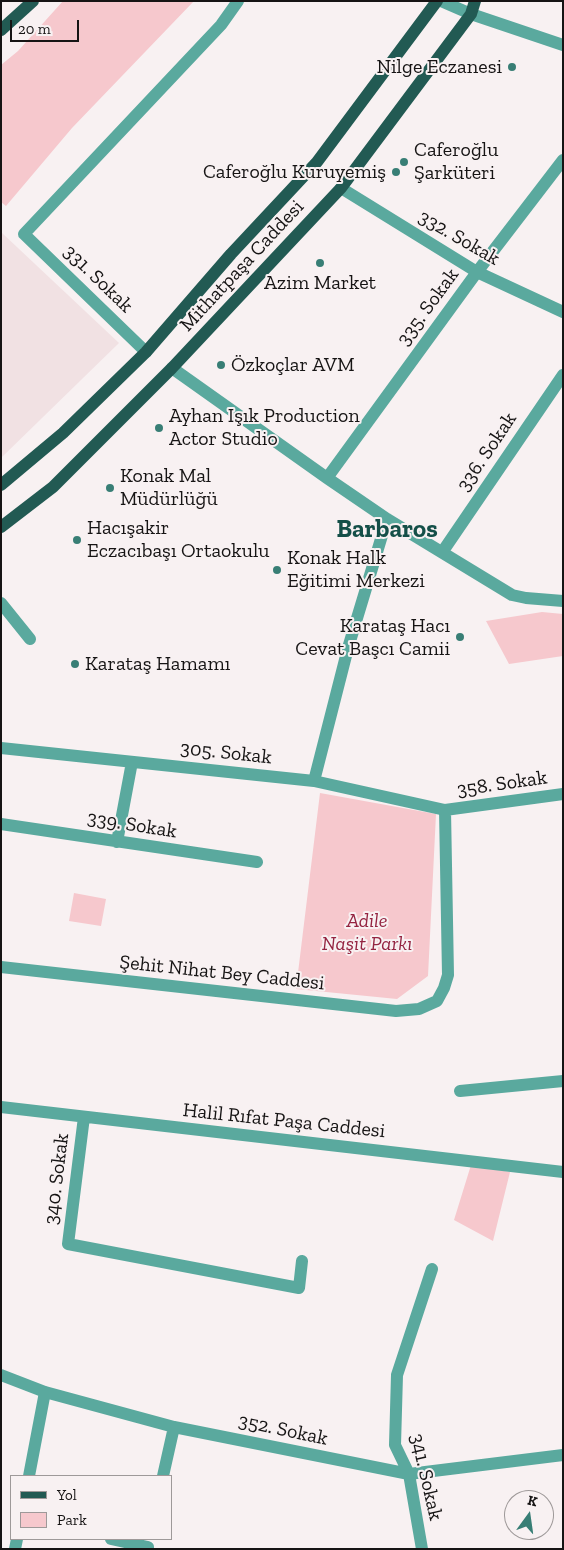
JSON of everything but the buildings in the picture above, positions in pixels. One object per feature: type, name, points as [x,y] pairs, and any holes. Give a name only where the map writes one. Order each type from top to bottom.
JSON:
[{"type":"main road","points":[[1,30],[33,1]]},
{"type":"main road","name":"Mithatpaşa Caddesi","points":[[1,485],[63,433],[146,352],[231,254],[317,162],[439,1]]},
{"type":"main road","name":"Mithatpaşa Caddesi","points":[[1,527],[53,487],[172,368],[341,188],[471,14],[475,1]]},
{"type":"street","name":"331. Sokak","points":[[146,352],[24,234],[221,25],[238,1]]},
{"type":"street","points":[[439,1],[471,14],[563,45]]},
{"type":"street","name":"335. Sokak","points":[[327,478],[477,272],[563,160]]},
{"type":"street","name":"332. Sokak","points":[[341,188],[477,272],[563,312]]},
{"type":"street","points":[[172,368],[327,478],[387,518],[512,595],[563,601]]},
{"type":"street","name":"336. Sokak","points":[[442,551],[563,374]]},
{"type":"street","points":[[314,781],[348,648],[387,518]]},
{"type":"street","points":[[1,604],[30,638]]},
{"type":"street","name":"305. Sokak","points":[[1,748],[314,781],[445,810]]},
{"type":"street","points":[[117,842],[132,762]]},
{"type":"street","name":"358. Sokak","points":[[445,810],[563,794]]},
{"type":"street","name":"Şehit Nihat Bey Caddesi","points":[[1,968],[396,1011],[419,1009],[437,1001],[448,975],[445,810]]},
{"type":"street","name":"339. Sokak","points":[[1,824],[257,862]]},
{"type":"street","points":[[460,1091],[563,1081]]},
{"type":"street","name":"Halil Rıfat Paşa Caddesi","points":[[1,1107],[563,1172]]},
{"type":"street","name":"340. Sokak","points":[[84,1118],[68,1244],[299,1288],[302,1261]]},
{"type":"street","name":"341. Sokak","points":[[422,1549],[409,1474],[395,1445],[397,1375],[432,1269]]},
{"type":"street","name":"352. Sokak","points":[[1,1375],[45,1392],[174,1427],[409,1474],[563,1455]]},
{"type":"street","points":[[30,1475],[45,1392]]},
{"type":"street","points":[[163,1475],[174,1427]]},
{"type":"street","points":[[117,1540],[148,1545]]},
{"type":"shaded area","points":[[1,232],[119,343],[1,458]]},
{"type":"green space","points":[[63,1],[194,1],[72,128],[6,206],[1,202],[1,65],[18,51]]},
{"type":"green space","points":[[542,612],[563,614],[563,656],[509,664],[486,621]]},
{"type":"green space","name":"Adile Naşit Parkı","points":[[320,793],[436,814],[428,976],[397,999],[296,989]]},
{"type":"green space","points":[[74,893],[106,899],[101,926],[69,921]]},
{"type":"green space","points":[[471,1165],[510,1172],[493,1241],[454,1220]]},
{"type":"place","name":"Nilge Eczanesi","points":[[512,67]]},
{"type":"place","name":"Caferoğlu Şarküteri","points":[[404,162]]},
{"type":"place","name":"Caferoğlu Kuruyemiş","points":[[396,172]]},
{"type":"place","name":"Azim Market","points":[[320,263]]},
{"type":"place","name":"Özkoçlar AVM","points":[[221,365]]},
{"type":"place","name":"Ayhan Işık Production Actor Studio","points":[[159,428]]},
{"type":"place","name":"Konak Mal Müdürlüğü","points":[[110,488]]},
{"type":"place","name":"Hacışakir Eczacıbaşı Ortaokulu","points":[[77,540]]},
{"type":"place","name":"Konak Halk Eğitimi Merkezi","points":[[277,570]]},
{"type":"place","name":"Karataş Hacı Cevat Başcı Camii","points":[[460,637]]},
{"type":"place","name":"Karataş Hamamı","points":[[75,664]]},
{"type":"district","name":"Barbaros","points":[[387,530]]}]
